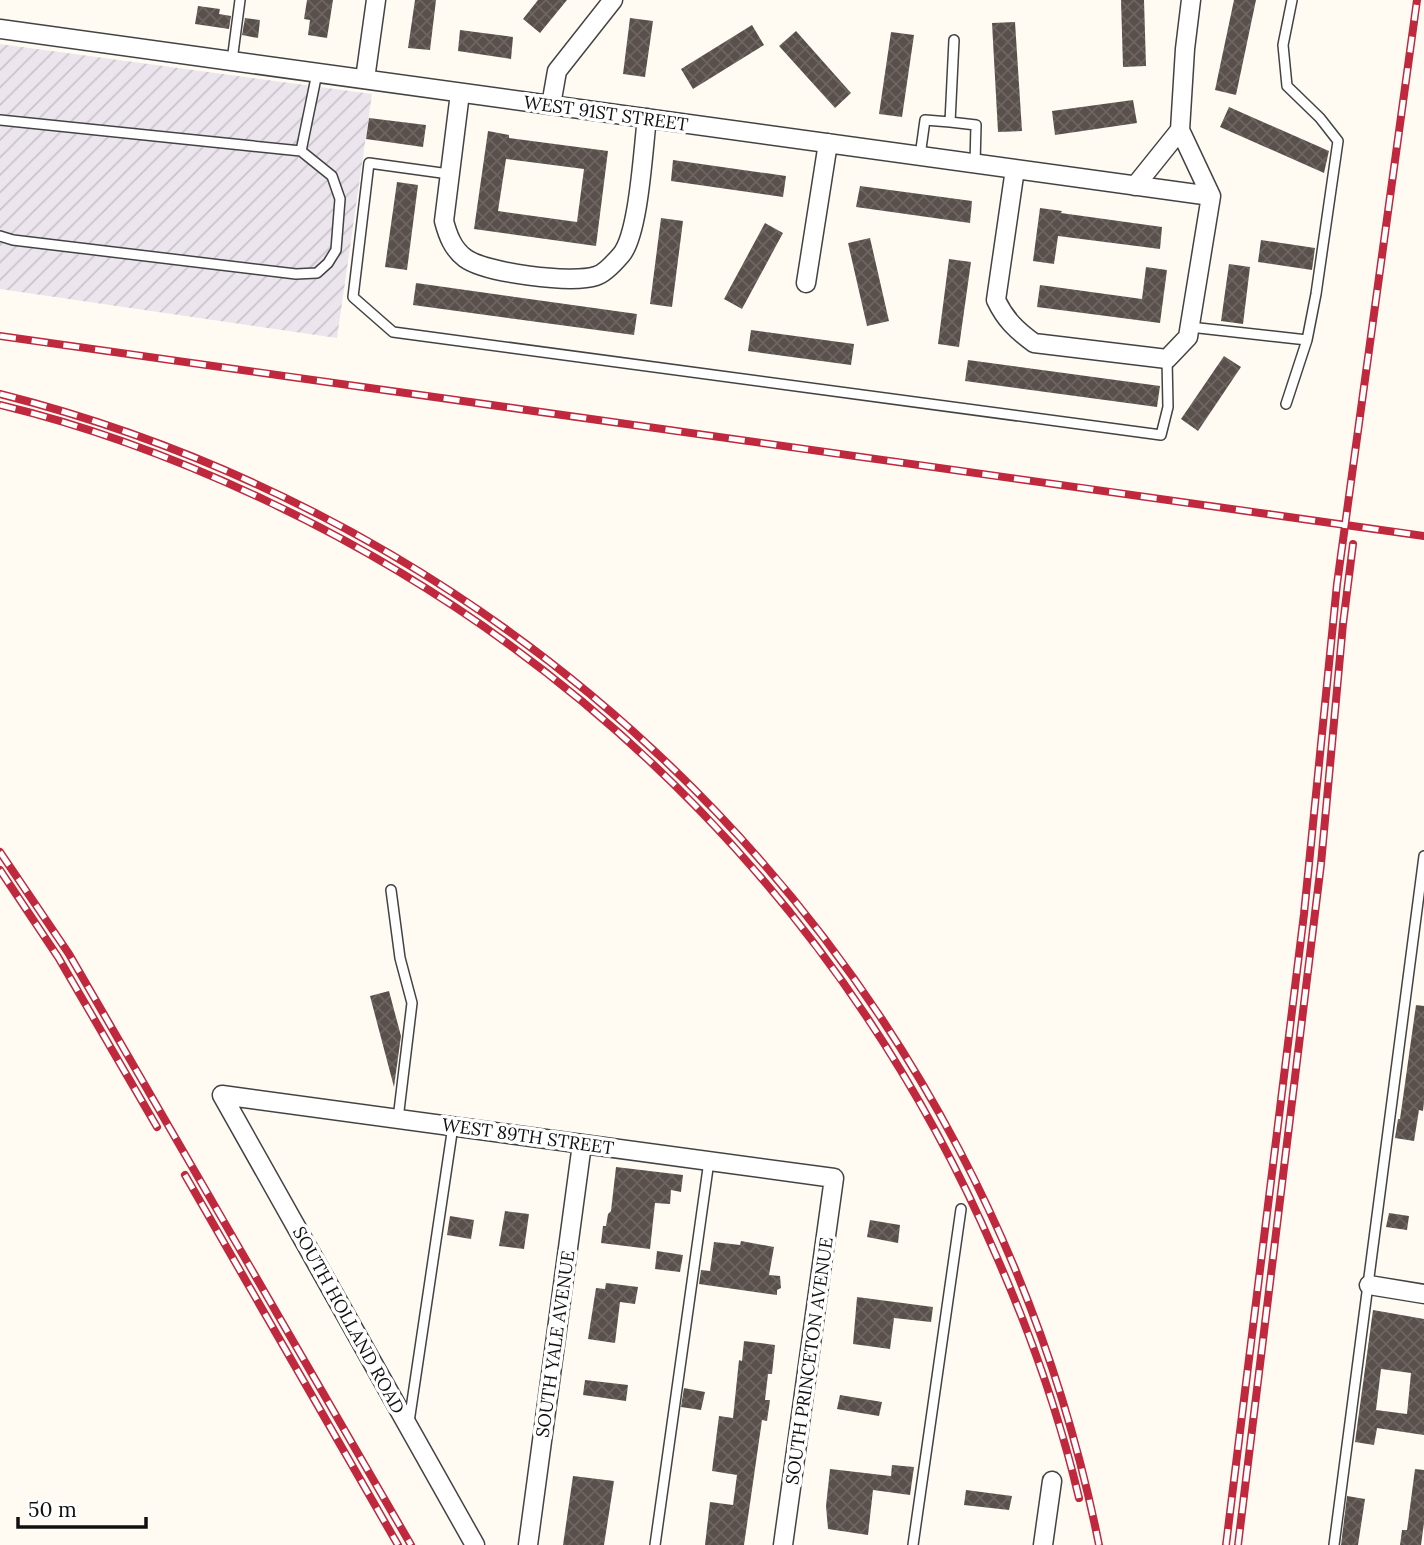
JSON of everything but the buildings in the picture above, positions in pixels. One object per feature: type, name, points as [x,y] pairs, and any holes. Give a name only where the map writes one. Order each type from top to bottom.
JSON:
[{"type":"street","points":[[365,79],[376,0]]},
{"type":"street","points":[[551,105],[557,71],[613,0]]},
{"type":"street","points":[[1015,169],[996,300],[1004,317],[1034,343],[1167,359],[1189,332],[1212,196],[1180,130],[1191,0]]},
{"type":"street","name":"WEST 91ST STREET","points":[[0,29],[1212,196]]},
{"type":"street","points":[[460,93],[444,222],[449,240],[463,257],[481,267],[574,280],[599,276],[622,254],[631,235],[647,118]]},
{"type":"street","points":[[1135,186],[1180,130]]},
{"type":"street","points":[[806,283],[828,143]]},
{"type":"street","name":"WEST 89TH STREET","points":[[222,1095],[834,1178]]},
{"type":"street","name":"SOUTH HOLLAND ROAD","points":[[222,1095],[475,1545]]},
{"type":"street","name":"SOUTH YALE AVENUE","points":[[528,1545],[582,1144]]},
{"type":"street","name":"SOUTH PRINCETON AVENUE","points":[[783,1545],[834,1178]]},
{"type":"street","points":[[1369,1285],[1424,1294]]},
{"type":"street","points":[[1043,1545],[1052,1481]]},
{"type":"lane","points":[[232,61],[240,0]]},
{"type":"lane","points":[[1286,404],[1307,340],[1338,141],[1320,118],[1287,86],[1283,46],[1292,0]]},
{"type":"lane","points":[[950,122],[954,40]]},
{"type":"lane","points":[[301,151],[317,73]]},
{"type":"lane","points":[[0,120],[301,151],[332,176],[340,199],[336,250],[328,263],[317,273],[296,274],[13,240],[0,236]]},
{"type":"lane","points":[[920,156],[925,120],[976,125],[975,164]]},
{"type":"lane","points":[[449,174],[369,163],[353,297],[393,332],[1161,435],[1168,407],[1167,359]]},
{"type":"lane","points":[[1189,332],[1307,340]]},
{"type":"lane","points":[[1334,1545],[1424,856]]},
{"type":"lane","points":[[391,890],[400,958],[412,1003],[398,1119]]},
{"type":"lane","points":[[408,1427],[453,1126]]},
{"type":"lane","points":[[654,1545],[709,1161]]},
{"type":"lane","points":[[913,1545],[961,1209]]},
{"type":"shaded area","points":[[0,44],[372,94],[337,338],[0,289]]},
{"type":"railway","points":[[1226,1545],[1304,914],[1337,584],[1417,0]]},
{"type":"railway","points":[[0,336],[1424,536]]},
{"type":"railway","points":[[0,394],[202,461],[390,554],[562,672],[716,811],[848,971],[958,1148],[1042,1340],[1099,1545]]},
{"type":"railway","points":[[0,405],[102,434],[202,472],[267,501],[386,564],[498,637],[603,719],[700,810],[788,910],[866,1017],[936,1131],[995,1253],[1020,1313],[1053,1404],[1079,1498]]},
{"type":"railway","points":[[1238,1545],[1321,864],[1353,544]]},
{"type":"railway","points":[[0,852],[69,954],[411,1545]]},
{"type":"railway","points":[[0,870],[58,957],[157,1127]]},
{"type":"railway","points":[[185,1175],[398,1545]]}]
